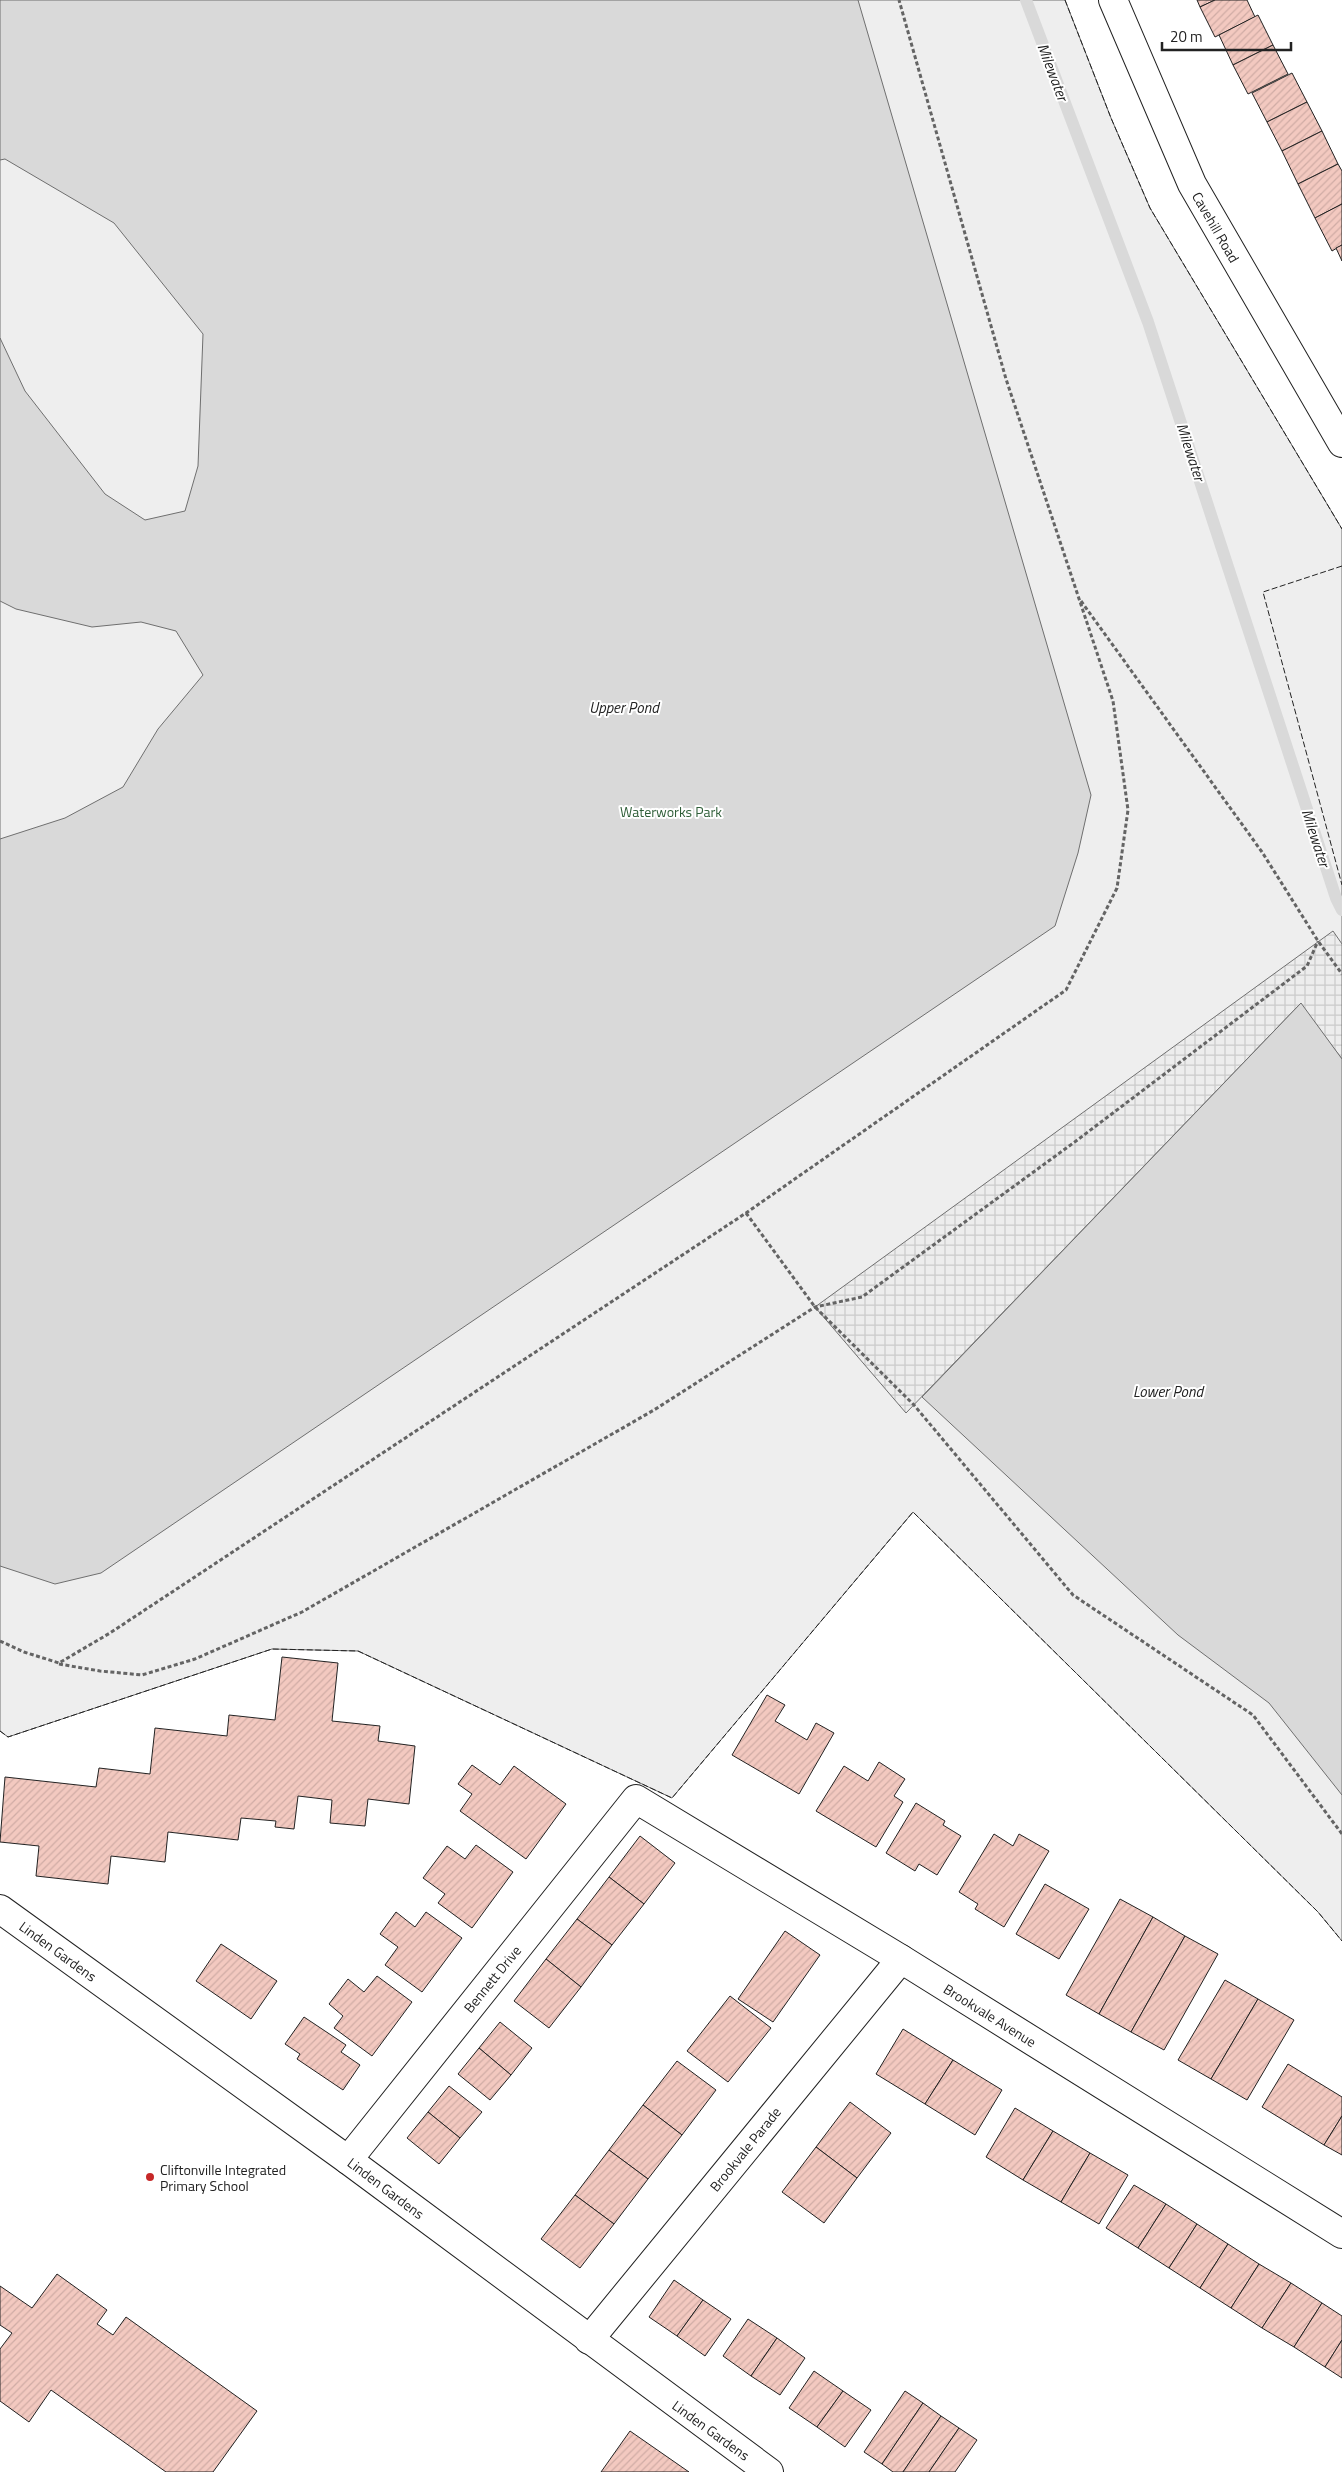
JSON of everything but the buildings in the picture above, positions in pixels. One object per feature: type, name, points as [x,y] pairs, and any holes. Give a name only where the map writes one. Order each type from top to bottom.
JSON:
[{"type":"street","name":"Cavehill Road","points":[[1113,0],[1192,184],[1342,444]]},
{"type":"street","name":"Brookvale Avenue","points":[[636,1799],[901,1959],[1342,2234]]},
{"type":"street","name":"Bennett Drive","points":[[348,2160],[636,1799]]},
{"type":"street","name":"Linden Gardens","points":[[0,1909],[348,2160],[769,2472]]},
{"type":"street","name":"Brookvale Parade","points":[[589,2340],[901,1959]]},
{"type":"path","points":[[59,1663],[118,1627],[746,1213],[1066,990],[1117,888],[1128,810],[1113,701],[1006,379],[899,0]]},
{"type":"path","points":[[1079,598],[1262,852],[1318,941],[1342,974]]},
{"type":"path","points":[[0,1641],[24,1652],[59,1663],[100,1671],[142,1675],[195,1659],[302,1612],[654,1410],[815,1307],[862,1297],[1076,1142],[1307,966],[1318,941]]},
{"type":"path","points":[[746,1213],[815,1307],[914,1405],[1073,1595],[1252,1715],[1342,1834]]},
{"type":"green space","name":"Waterworks Park","points":[[0,0],[1065,0],[1111,118],[1150,208],[1342,529],[1342,1941],[1318,1912],[913,1512],[672,1798],[358,1651],[272,1649],[8,1737],[0,1731]]},
{"type":"shaded area","points":[[1333,931],[1342,944],[1342,1059],[1300,1004],[906,1413],[815,1307]]},
{"type":"water","name":"Upper Pond","points":[[0,0],[858,0],[1091,795],[1078,853],[1055,926],[101,1573],[55,1584],[0,1566],[0,839],[65,818],[123,787],[158,729],[203,675],[176,631],[141,622],[92,627],[16,609],[0,601],[0,338],[25,391],[105,494],[145,520],[185,511],[198,466],[203,334],[114,223],[5,159],[0,160]]},
{"type":"water","name":"Lower Pond","points":[[1301,1003],[1342,1059],[1342,1795],[1269,1703],[1178,1635],[922,1397]]},
{"type":"waterway","name":"Milewater","points":[[1026,0],[1148,322],[1336,898],[1342,910]]},
{"type":"fence","points":[[1065,0],[1111,118],[1150,208],[1342,529]]},
{"type":"fence","points":[[1342,566],[1263,592],[1342,885]]},
{"type":"fence","points":[[0,1731],[8,1737],[272,1649],[358,1651],[672,1798],[913,1512],[1318,1912],[1342,1941]]},
{"type":"place","name":"Cliftonville Integrated Primary School","points":[[150,2177]]}]
